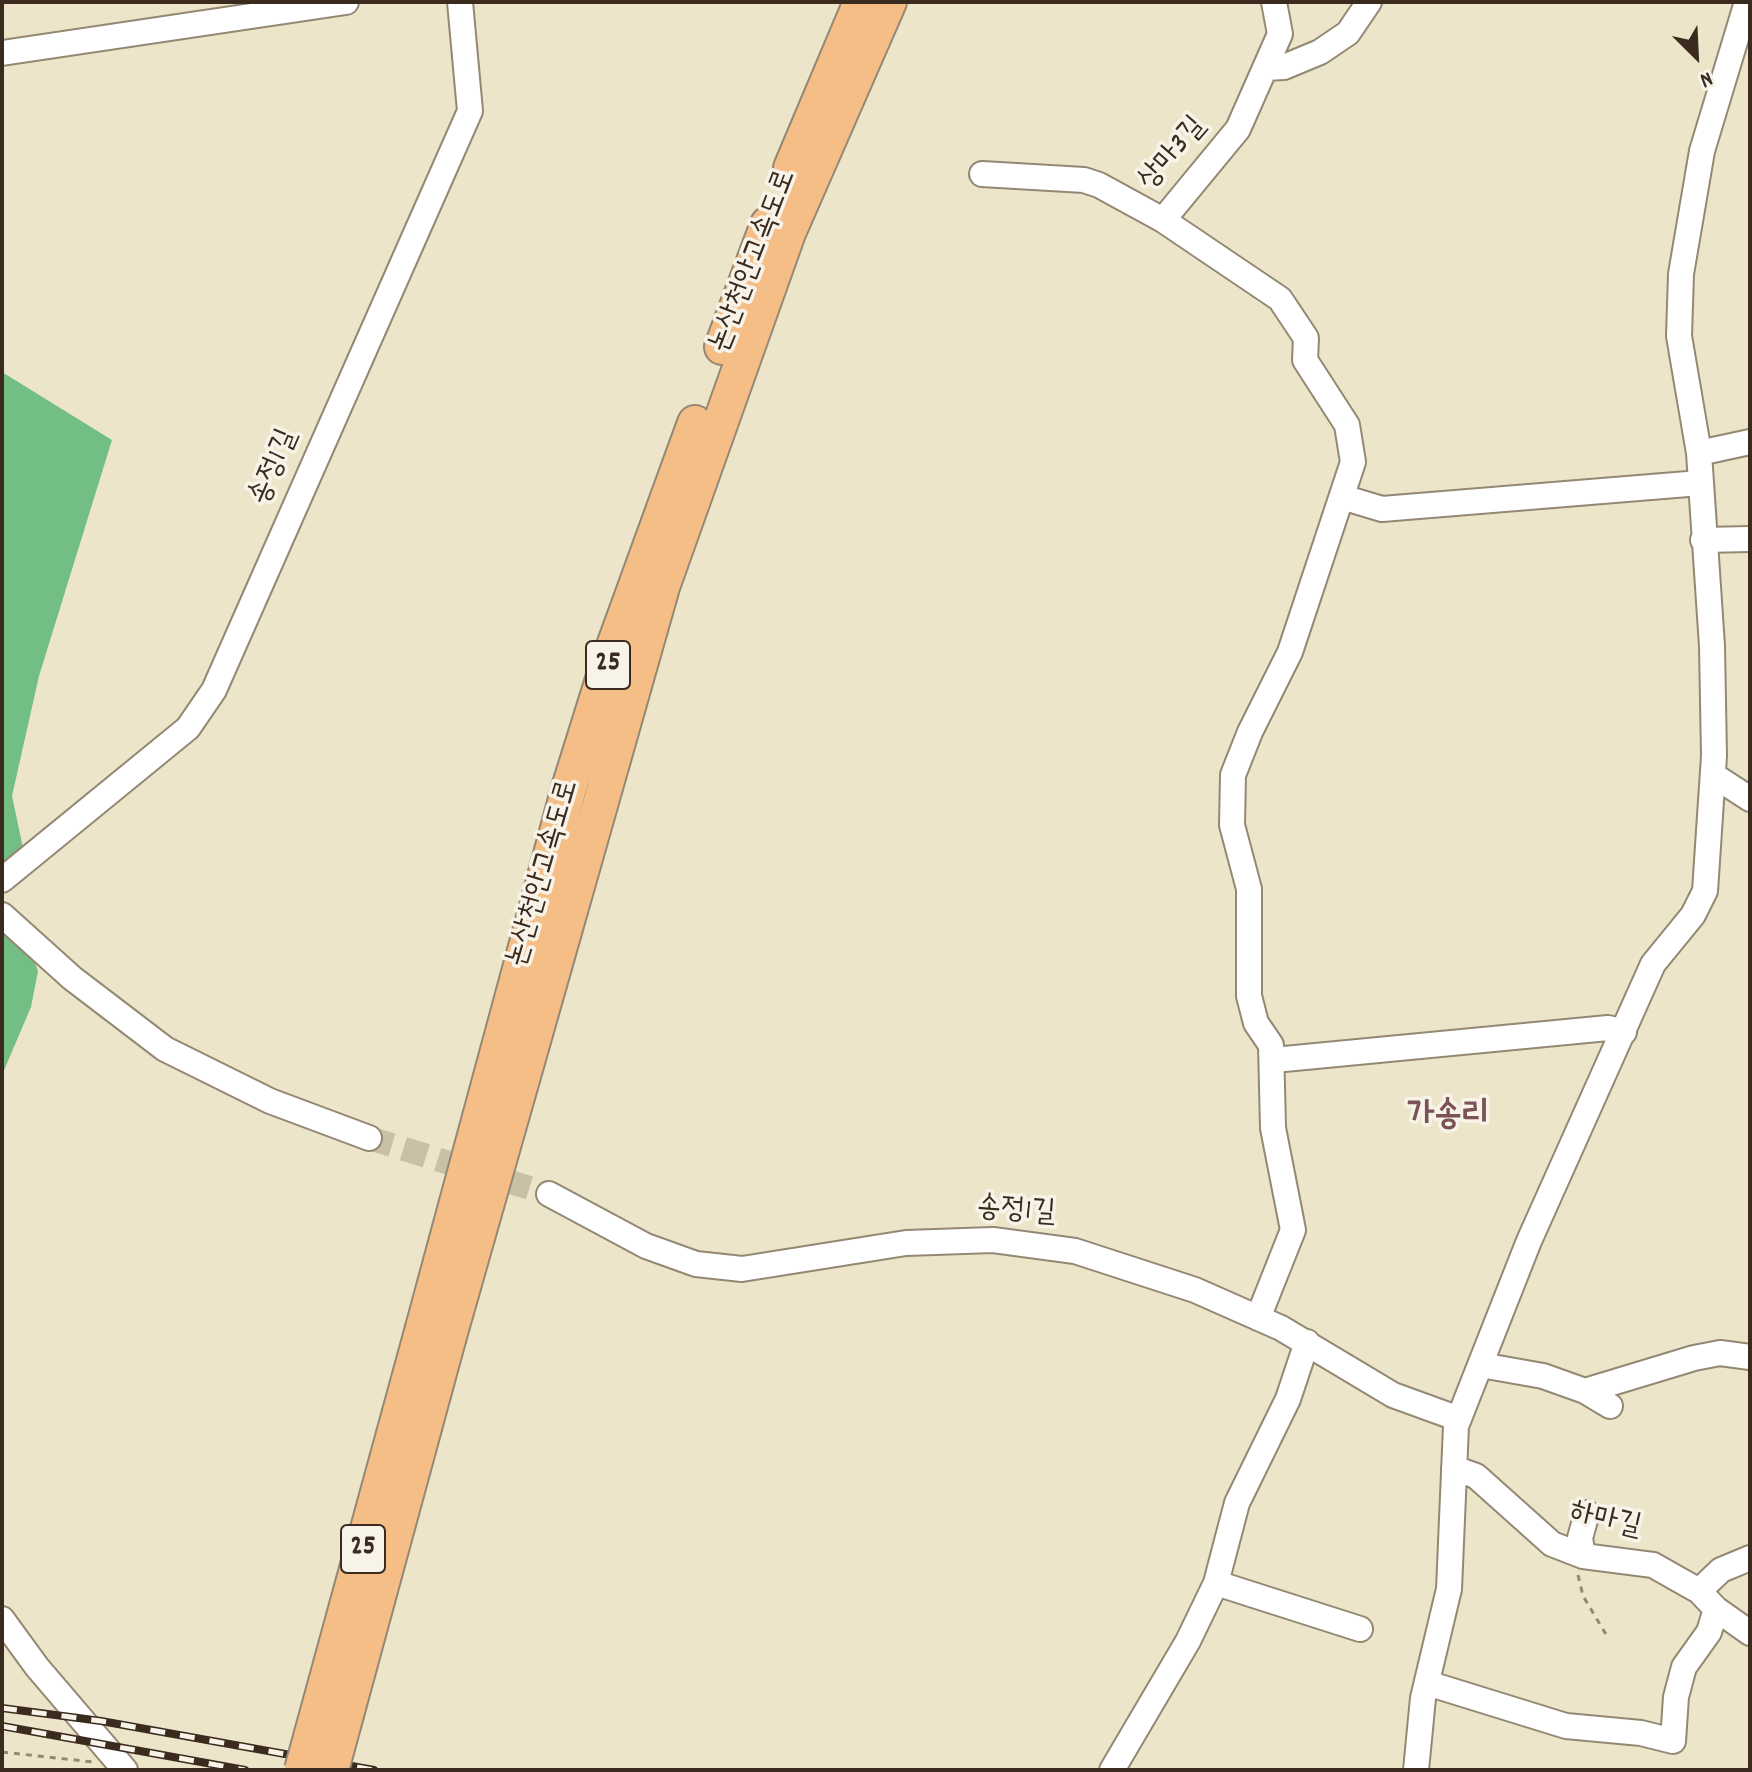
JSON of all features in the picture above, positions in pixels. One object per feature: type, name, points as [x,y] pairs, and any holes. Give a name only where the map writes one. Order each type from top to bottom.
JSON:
[{"type":"highway","name":"논산천안고속도로","points":[[331,1770],[534,909],[610,657],[748,272],[808,126],[859,14]]},
{"type":"highway","name":"논산천안고속도로","points":[[302,1770],[662,587],[788,233],[859,14]]},
{"type":"street","points":[[2,53],[346,2]]},
{"type":"street","name":"송정1길","points":[[2,880],[188,728],[214,690],[470,111],[460,2]]},
{"type":"street","name":"상마3길","points":[[982,174],[1084,180],[1163,220],[1238,129],[1280,34],[1274,2]]},
{"type":"street","points":[[1265,68],[1284,67],[1320,52],[1348,33],[1369,2]]},
{"type":"street","points":[[1416,1770],[1427,1683],[1449,1589],[1459,1419],[1535,1227],[1653,964],[1693,915],[1705,891],[1713,775],[1712,646],[1699,453],[1679,336],[1681,274],[1702,151],[1744,36],[1747,2]]},
{"type":"street","points":[[1163,220],[1280,299],[1306,338],[1305,360],[1347,425],[1353,462],[1290,652],[1250,732],[1233,775],[1232,825],[1249,889],[1249,996],[1256,1023],[1271,1045],[1274,1060],[1273,1128],[1293,1230],[1258,1318]]},
{"type":"street","points":[[1699,453],[1750,442]]},
{"type":"street","points":[[1342,497],[1382,509],[1700,483]]},
{"type":"street","points":[[1703,540],[1750,539]]},
{"type":"street","points":[[1713,775],[1750,799]]},
{"type":"street","points":[[2,915],[72,978],[165,1049],[270,1101],[369,1138]]},
{"type":"street","points":[[1274,1060],[1608,1028],[1624,1032]]},
{"type":"street","name":"송정1길","points":[[549,1194],[646,1246],[696,1264],[742,1269],[906,1243],[993,1240],[1075,1251],[1195,1290],[1307,1342],[1393,1395],[1459,1419]]},
{"type":"street","points":[[1112,1770],[1188,1641],[1216,1583],[1237,1503],[1288,1399],[1307,1342]]},
{"type":"street","points":[[1585,1391],[1694,1358],[1720,1353],[1750,1357]]},
{"type":"street","points":[[1481,1365],[1543,1376],[1585,1391],[1610,1406]]},
{"type":"street","name":"하마길","points":[[1454,1468],[1476,1476],[1552,1544],[1583,1556],[1653,1565],[1699,1591],[1716,1609],[1750,1633]]},
{"type":"street","points":[[1583,1556],[1580,1538],[1587,1513]]},
{"type":"street","points":[[1699,1591],[1721,1570],[1750,1558]]},
{"type":"street","points":[[1216,1583],[1360,1629]]},
{"type":"street","points":[[1427,1683],[1566,1726],[1641,1733],[1673,1741],[1676,1697],[1684,1667],[1709,1632],[1716,1609]]},
{"type":"street","points":[[2,1619],[37,1667],[123,1768]]},
{"type":"path","points":[[1583,1556],[1578,1575],[1583,1596],[1607,1636]]},
{"type":"path","points":[[2,1752],[123,1768]]},
{"type":"green space","points":[[2,372],[112,440],[39,676],[12,796],[23,848],[2,866]]},
{"type":"green space","points":[[2,927],[32,954],[38,971],[31,1007],[2,1075]]},
{"type":"tunnel","points":[[369,1138],[549,1194]]},
{"type":"railway","points":[[2,1708],[101,1721],[374,1770]]},
{"type":"railway","points":[[2,1726],[245,1770]]},
{"type":"district","name":"가송리","points":[[1448,1118]]}]
